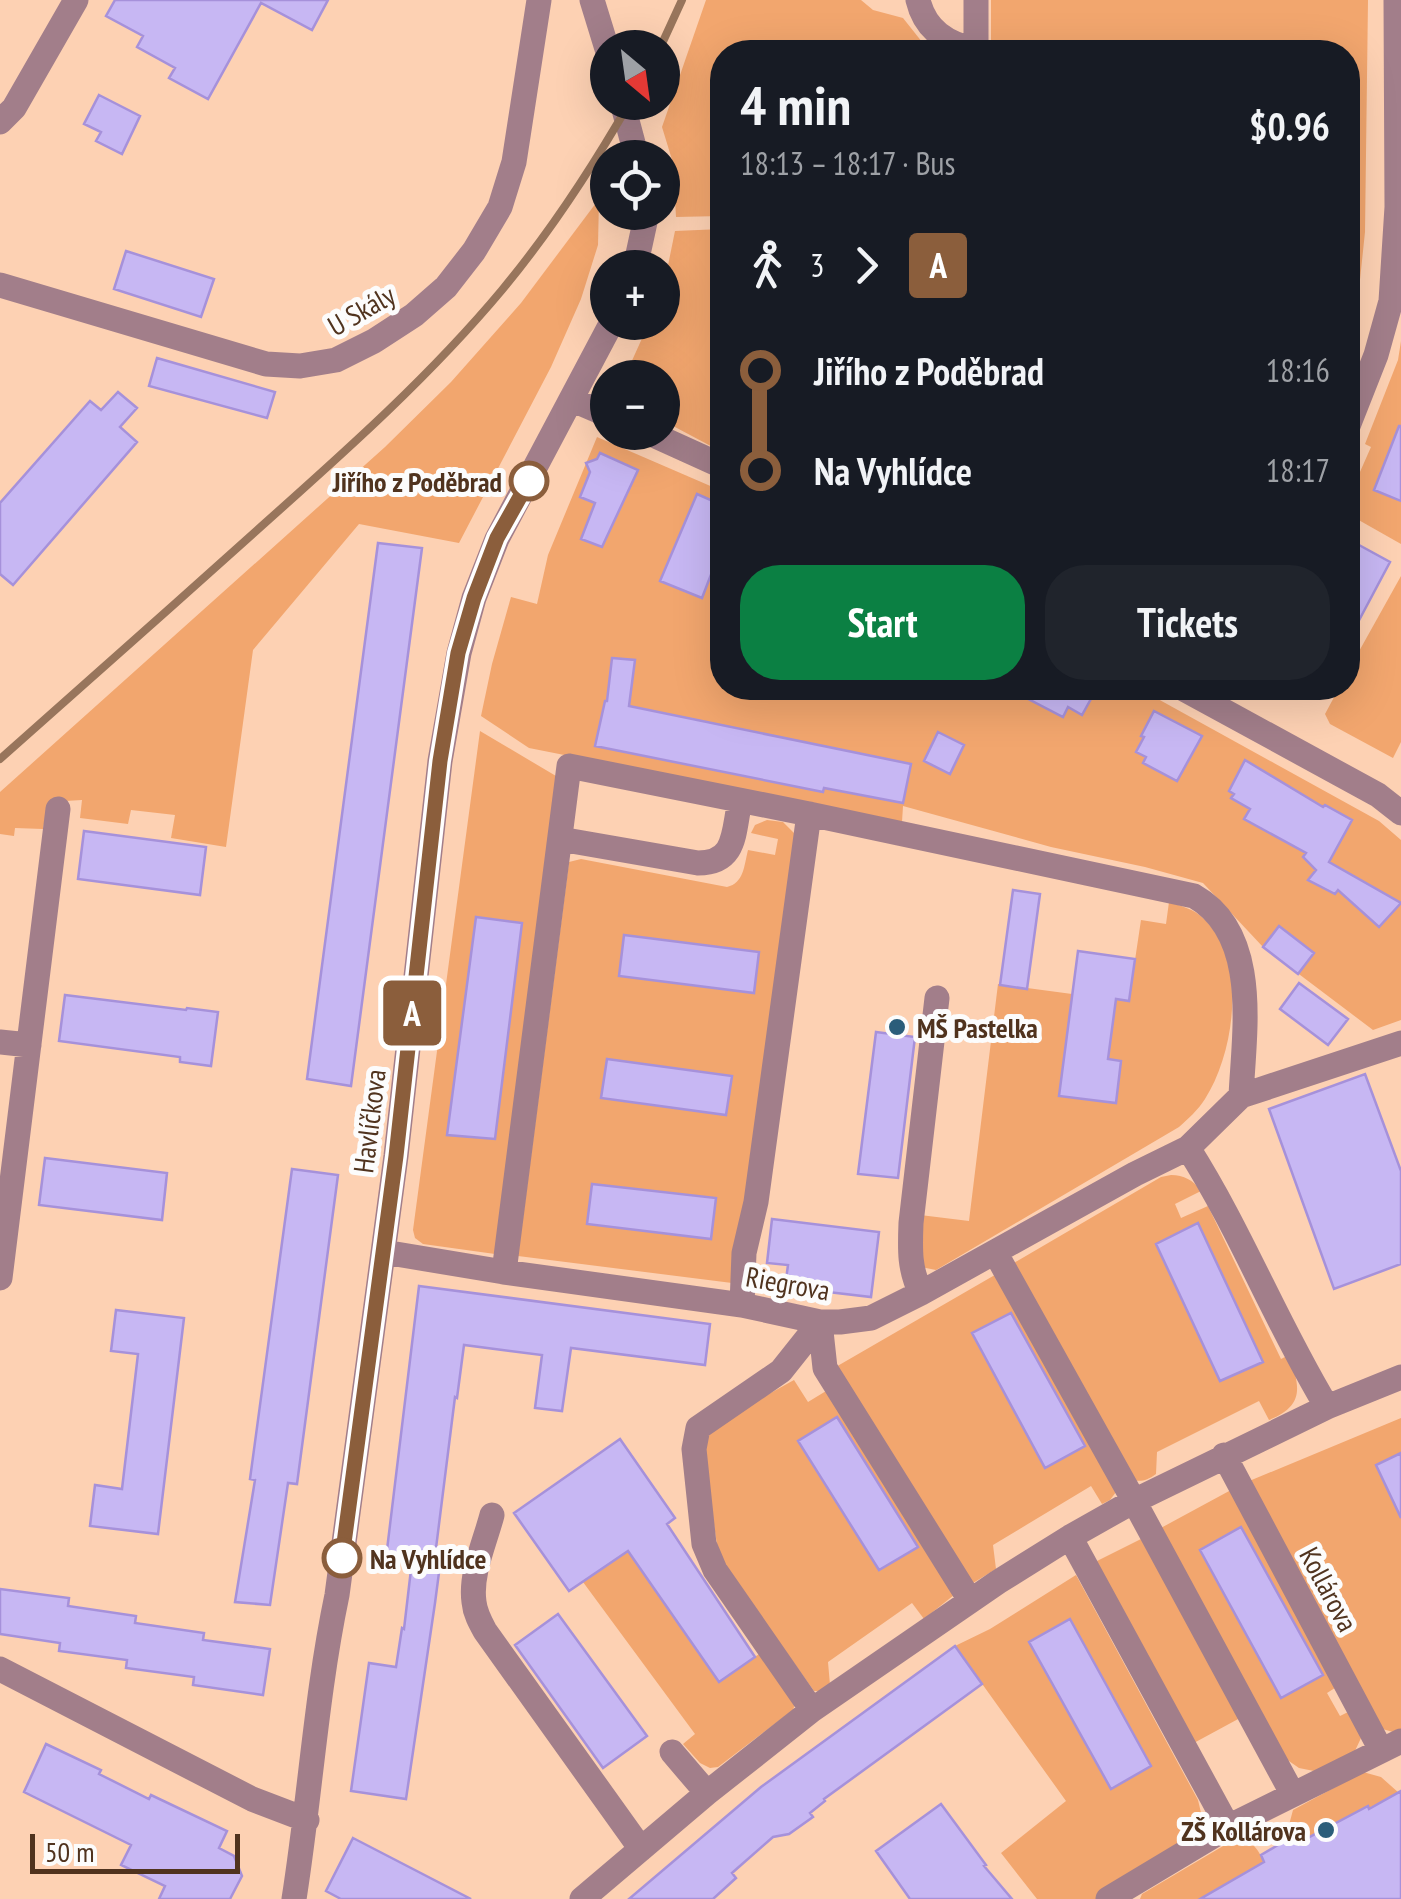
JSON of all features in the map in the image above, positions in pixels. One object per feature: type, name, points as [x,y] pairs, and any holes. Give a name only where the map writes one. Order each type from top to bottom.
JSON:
[{"type":"street","points":[[0,122],[14,108],[76,0]]},
{"type":"street","name":"U Skály","points":[[0,285],[266,364],[300,366],[336,360],[362,348],[414,315],[446,287],[474,251],[500,207],[514,162],[539,0]]},
{"type":"street","points":[[592,0],[601,30]]},
{"type":"street","points":[[892,0],[920,6],[935,32],[946,40]]},
{"type":"street","points":[[976,0],[976,40]]},
{"type":"street","points":[[1360,396],[1391,302],[1399,207],[1396,0]]},
{"type":"street","name":"Havlíčkova","points":[[294,1899],[384,1252],[440,761],[458,653],[497,538],[603,340]]},
{"type":"street","points":[[572,400],[590,408]]},
{"type":"street","points":[[680,447],[710,461]]},
{"type":"street","points":[[1211,700],[1378,795],[1401,813]]},
{"type":"street","points":[[504,1272],[569,766],[1186,893],[1204,902],[1226,928],[1240,958],[1245,1007],[1241,1096]]},
{"type":"street","points":[[560,838],[709,863],[721,860],[728,851],[740,800]]},
{"type":"street","points":[[0,1278],[58,809]]},
{"type":"street","points":[[742,1305],[744,1253],[756,1202],[808,814]]},
{"type":"street","points":[[922,1293],[912,1275],[909,1257],[937,998]]},
{"type":"street","points":[[0,1042],[29,1045]]},
{"type":"street","name":"Riegrova","points":[[384,1252],[742,1305],[820,1322],[870,1318],[1188,1148],[1241,1096],[1401,1043]]},
{"type":"street","points":[[1188,1148],[1212,1186],[1304,1369],[1328,1407]]},
{"type":"street","points":[[995,1252],[1292,1793]]},
{"type":"street","points":[[812,1710],[708,1556],[694,1449],[698,1428],[781,1371],[820,1322]]},
{"type":"street","points":[[820,1322],[826,1368],[970,1600]]},
{"type":"street","points":[[582,1899],[812,1710],[970,1600],[1134,1501],[1328,1407],[1401,1378]]},
{"type":"street","name":"Kollárova","points":[[1108,1899],[1228,1826],[1292,1793],[1394,1749],[1224,1455]]},
{"type":"street","points":[[492,1515],[476,1574],[476,1614],[641,1849]]},
{"type":"street","points":[[1070,1537],[1228,1826]]},
{"type":"street","points":[[0,1669],[252,1799],[307,1820]]},
{"type":"street","points":[[672,1752],[707,1793]]},
{"type":"shaded area","points":[[706,0],[861,0],[873,10],[903,18],[920,40],[710,40],[710,216],[680,217],[680,140],[666,140],[664,120],[680,120],[680,75]]},
{"type":"shaded area","points":[[991,0],[1368,0],[1365,232],[1360,280],[1360,40],[991,40]]},
{"type":"shaded area","points":[[590,211],[590,230],[598,230],[598,245],[596,250],[590,250],[590,270],[581,299],[551,367],[459,543],[359,524],[253,650],[226,847],[171,838],[175,815],[131,810],[128,824],[80,818],[82,800],[48,802],[43,829],[15,828],[14,836],[0,834],[0,792],[385,447],[451,382],[521,303]]},
{"type":"shaded area","points":[[710,230],[710,446],[680,430],[680,360],[632,360],[641,340],[680,340],[680,250],[671,250],[675,231]]},
{"type":"shaded area","points":[[1401,341],[1401,544],[1360,521],[1360,472],[1371,447],[1365,444],[1398,360]]},
{"type":"shaded area","points":[[592,450],[627,450],[710,486],[710,700],[1160,700],[1379,821],[1401,840],[1401,1020],[1373,1030],[1263,947],[1203,883],[903,806],[902,822],[529,748],[481,716],[511,597],[537,604],[548,555]]},
{"type":"shaded area","points":[[1401,576],[1401,742],[1393,758],[1330,724],[1325,714],[1333,700],[1360,700],[1360,649]]},
{"type":"shaded area","points":[[480,731],[556,776],[495,1254],[423,1244],[415,1238],[413,1230]]},
{"type":"shaded area","points":[[767,820],[783,822],[795,834],[740,1284],[518,1256],[569,862],[581,859],[727,887],[740,878],[748,850],[775,855],[778,839],[751,833],[755,825]]},
{"type":"shaded area","points":[[1169,902],[1199,915],[1217,936],[1227,957],[1231,981],[1232,1007],[1224,1057],[1202,1103],[1179,1127],[936,1270],[911,1265],[912,1214],[969,1221],[998,984],[1072,994],[1059,1096],[1115,1103],[1121,1061],[1108,1059],[1116,999],[1129,1000],[1141,920],[1166,924]]},
{"type":"shaded area","points":[[1161,1177],[1188,1179],[1201,1191],[1175,1204],[1181,1218],[1208,1206],[1281,1359],[1289,1355],[1297,1394],[1289,1408],[1269,1420],[1259,1401],[1157,1452],[1156,1474],[1135,1481],[1127,1479],[1012,1264]]},
{"type":"shaded area","points":[[1000,1272],[1116,1492],[1102,1504],[1091,1486],[993,1545],[996,1569],[973,1583],[834,1368]]},
{"type":"shaded area","points":[[794,1380],[808,1402],[831,1388],[954,1595],[924,1619],[912,1603],[828,1662],[830,1685],[821,1691],[814,1691],[719,1558],[702,1444],[716,1423]]},
{"type":"shaded area","points":[[1401,1418],[1401,1731],[1393,1732],[1379,1728],[1242,1484]]},
{"type":"shaded area","points":[[1231,1490],[1338,1686],[1327,1693],[1340,1716],[1352,1710],[1361,1738],[1354,1753],[1314,1771],[1299,1768],[1286,1759],[1159,1529]]},
{"type":"shaded area","points":[[1141,1539],[1240,1718],[1192,1744],[1093,1563]]},
{"type":"shaded area","points":[[628,1551],[719,1681],[765,1650],[796,1701],[793,1710],[718,1767],[700,1763],[683,1744],[695,1734],[583,1582]]},
{"type":"shaded area","points":[[1076,1575],[1198,1800],[1202,1817],[1194,1835],[1097,1899],[1037,1899],[1001,1853],[1066,1801],[955,1646],[990,1629]]},
{"type":"shaded area","points":[[1363,1772],[1381,1777],[1399,1793],[1298,1843],[1289,1825],[1293,1810]]},
{"type":"shaded area","points":[[1235,1839],[1253,1845],[1264,1862],[1201,1899],[1140,1899],[1142,1894]]},
{"type":"building","points":[[115,0],[328,0],[312,30],[261,3],[208,99],[169,78],[175,68],[137,47],[143,36],[106,16]]},
{"type":"building","points":[[99,95],[140,116],[122,154],[96,141],[101,132],[84,124]]},
{"type":"building","points":[[126,251],[214,279],[201,317],[114,289]]},
{"type":"building","points":[[157,358],[275,392],[267,418],[149,386]]},
{"type":"building","points":[[118,392],[137,408],[120,427],[137,442],[13,585],[0,574],[0,503],[90,401],[101,410]]},
{"type":"building","points":[[1401,426],[1401,501],[1374,490]]},
{"type":"building","points":[[600,453],[638,470],[602,547],[581,539],[595,503],[580,497],[590,472],[586,463],[597,459]]},
{"type":"building","points":[[697,494],[710,500],[710,577],[702,598],[660,581]]},
{"type":"building","points":[[378,543],[422,548],[351,1086],[307,1079]]},
{"type":"building","points":[[1360,546],[1390,562],[1360,618]]},
{"type":"building","points":[[612,658],[635,660],[629,706],[911,764],[903,803],[824,788],[823,792],[595,746],[607,701]]},
{"type":"building","points":[[1030,700],[1090,700],[1082,715],[1068,707],[1063,717]]},
{"type":"building","points":[[1154,711],[1202,736],[1177,781],[1143,763],[1146,757],[1136,752]]},
{"type":"building","points":[[938,732],[964,745],[950,774],[924,761]]},
{"type":"building","points":[[1245,760],[1352,820],[1329,862],[1401,903],[1379,927],[1338,890],[1335,894],[1308,880],[1316,870],[1303,857],[1306,853],[1244,819],[1250,809],[1231,798],[1234,794],[1229,791]]},
{"type":"building","points":[[84,831],[206,847],[200,895],[78,879]]},
{"type":"building","points":[[1013,890],[1040,894],[1027,989],[1000,985]]},
{"type":"building","points":[[476,917],[522,923],[495,1139],[447,1135]]},
{"type":"building","points":[[1279,926],[1314,953],[1298,974],[1263,947]]},
{"type":"building","points":[[624,935],[759,952],[754,993],[619,976]]},
{"type":"building","points":[[1078,951],[1135,959],[1129,1001],[1116,999],[1108,1059],[1121,1061],[1116,1103],[1059,1096]]},
{"type":"building","points":[[1299,983],[1348,1019],[1328,1045],[1280,1009]]},
{"type":"building","points":[[65,995],[218,1012],[211,1066],[180,1062],[180,1057],[59,1041]]},
{"type":"building","name":"MŠ Pastelka","points":[[876,1032],[915,1037],[898,1178],[858,1174]]},
{"type":"building","points":[[607,1059],[732,1076],[726,1115],[601,1098]]},
{"type":"building","points":[[1365,1074],[1401,1171],[1401,1264],[1334,1289],[1269,1109]]},
{"type":"building","points":[[45,1158],[167,1173],[162,1220],[39,1205]]},
{"type":"building","points":[[292,1169],[338,1175],[297,1484],[288,1483],[270,1605],[235,1602],[255,1480],[250,1479]]},
{"type":"building","points":[[592,1184],[716,1198],[711,1239],[587,1224]]},
{"type":"building","points":[[772,1219],[879,1232],[871,1297],[785,1287],[788,1265],[767,1263]]},
{"type":"building","points":[[1198,1223],[1263,1362],[1220,1381],[1156,1244]]},
{"type":"building","points":[[419,1286],[710,1324],[705,1365],[571,1348],[562,1411],[535,1408],[542,1355],[464,1345],[434,1564],[440,1565],[406,1799],[351,1791],[369,1663],[396,1667],[404,1629],[412,1561],[386,1558]]},
{"type":"building","points":[[116,1310],[184,1318],[158,1534],[90,1526],[95,1485],[122,1489],[138,1354],[111,1351]]},
{"type":"building","points":[[1011,1313],[1085,1446],[1045,1468],[972,1333]]},
{"type":"building","points":[[837,1417],[918,1547],[879,1570],[798,1441]]},
{"type":"building","points":[[620,1439],[675,1518],[667,1524],[755,1657],[719,1682],[628,1551],[569,1591],[514,1513]]},
{"type":"building","points":[[1401,1453],[1401,1518],[1376,1465]]},
{"type":"building","points":[[1241,1527],[1323,1675],[1281,1698],[1200,1550]]},
{"type":"building","points":[[0,1589],[69,1598],[68,1606],[136,1616],[135,1623],[204,1633],[203,1640],[270,1649],[263,1695],[193,1685],[194,1677],[126,1668],[127,1660],[59,1651],[60,1643],[0,1634]]},
{"type":"building","points":[[558,1614],[647,1736],[603,1768],[515,1645]]},
{"type":"building","points":[[1070,1619],[1151,1766],[1111,1789],[1029,1642]]},
{"type":"building","points":[[955,1646],[982,1684],[824,1799],[810,1813],[813,1817],[789,1834],[773,1837],[732,1873],[736,1878],[713,1899],[629,1899],[761,1787]]},
{"type":"building","points":[[46,1744],[149,1799],[151,1795],[227,1831],[219,1848],[234,1856],[242,1876],[230,1899],[159,1899],[165,1886],[121,1865],[131,1845],[24,1792]]},
{"type":"building","name":"ZŠ Kollárova","points":[[1401,1791],[1401,1899],[1200,1899],[1264,1862],[1261,1855],[1278,1845],[1294,1837],[1298,1843]]},
{"type":"building","points":[[941,1804],[1012,1899],[910,1899],[876,1851]]},
{"type":"building","points":[[353,1838],[471,1899],[341,1899],[326,1891]]},
{"type":"railway","points":[[668,30],[682,0]]},
{"type":"railway","points":[[0,759],[327,467],[447,352],[537,245],[619,120]]},
{"type":"bus line","name":"A","points":[[342,1558],[396,1156],[440,761],[458,653],[497,538],[529,481]]},
{"type":"place","name":"Jiřího z Poděbrad","points":[[529,481]]},
{"type":"place","name":"MŠ Pastelka","points":[[897,1027]]},
{"type":"place","name":"Na Vyhlídce","points":[[342,1558]]},
{"type":"place","name":"ZŠ Kollárova","points":[[1326,1830]]}]
